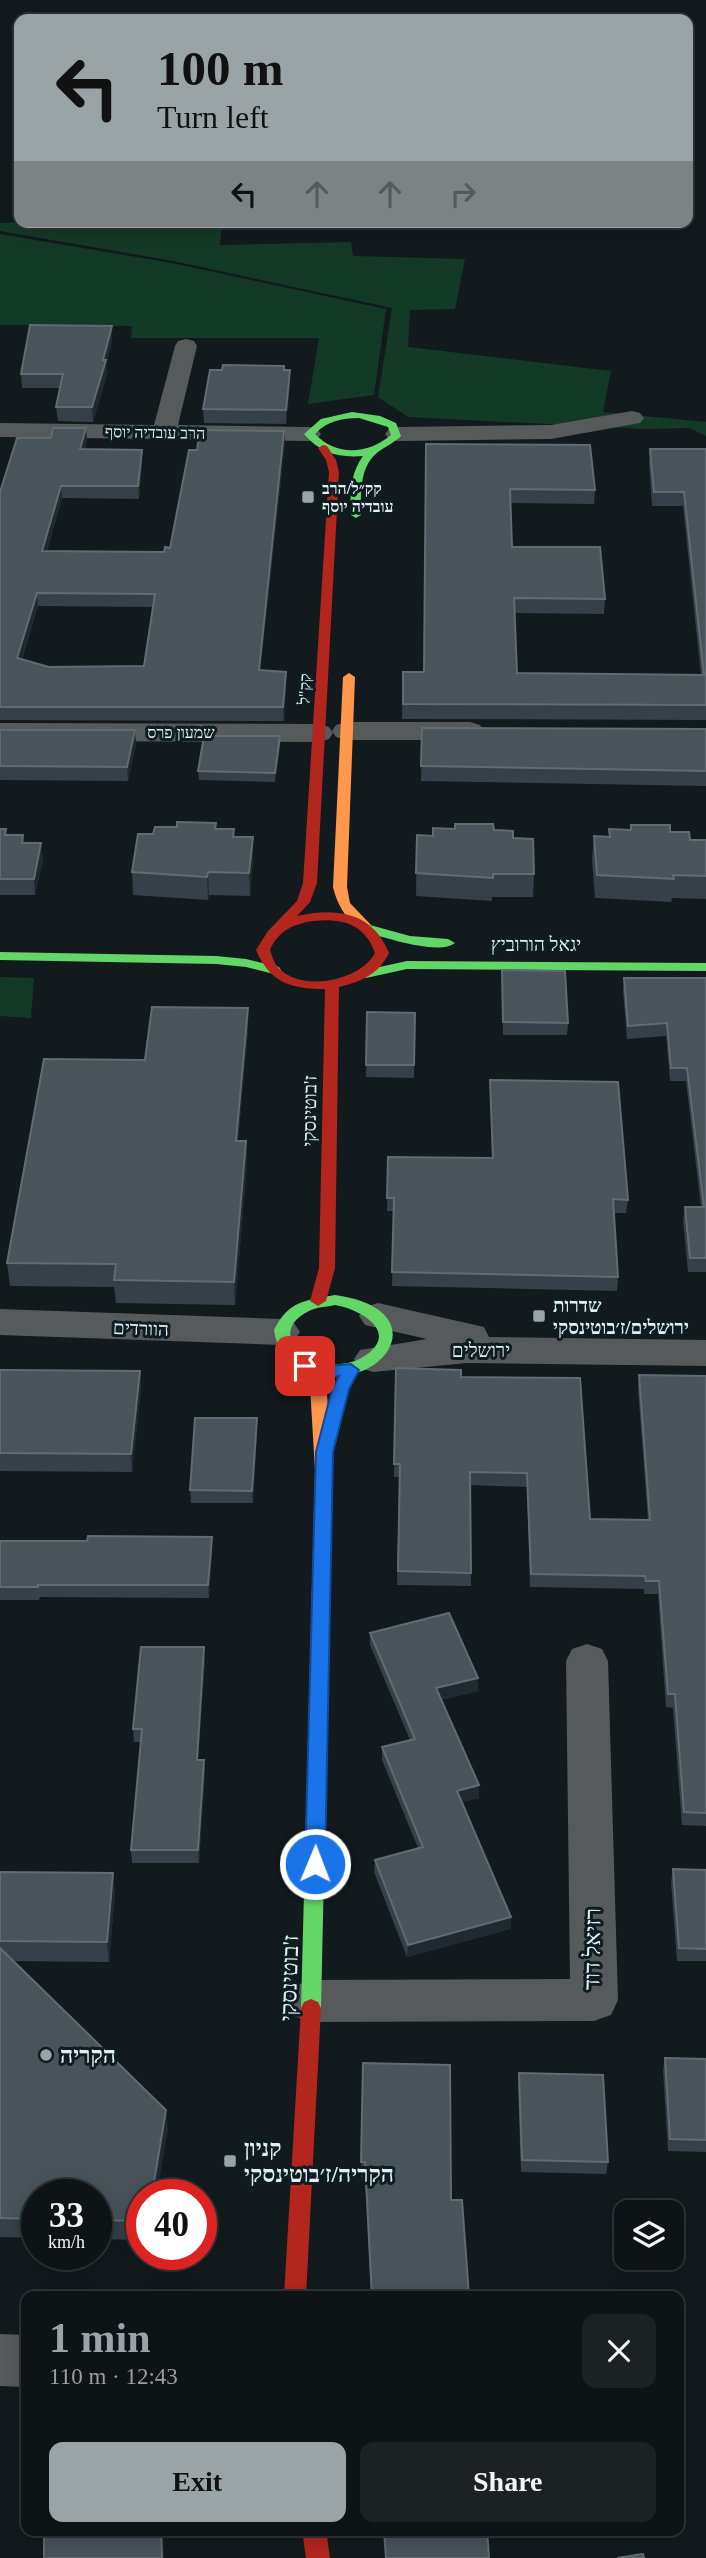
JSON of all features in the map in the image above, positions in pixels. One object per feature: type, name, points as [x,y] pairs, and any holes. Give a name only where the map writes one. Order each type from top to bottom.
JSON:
[{"type":"street","points":[[164,432],[186,346]]},
{"type":"street","points":[[374,451],[347,453],[316,441],[320,422],[352,415],[385,421],[392,425],[397,433]]},
{"type":"street","points":[[397,433],[551,432],[632,418]]},
{"type":"street","name":"הרב עובדיה יוסף","points":[[0,430],[164,432],[316,441]]},
{"type":"street","points":[[355,533],[359,469],[365,457],[392,442],[397,433]]},
{"type":"street","name":"קק\"ל","points":[[316,441],[331,460],[334,472],[333,732],[340,887],[347,908],[367,927]]},
{"type":"street","name":"קק\"ל","points":[[275,930],[303,902],[310,883],[333,732],[349,664]]},
{"type":"street","name":"שמעון פרס","points":[[0,732],[496,731]]},
{"type":"street","points":[[0,956],[216,960],[246,963],[274,970],[296,981],[332,984],[366,974],[377,964],[382,954],[379,939],[367,927],[340,917],[323,916],[296,920],[245,941]]},
{"type":"street","name":"יגאל הורוביץ","points":[[367,927],[390,938],[411,942],[464,943]]},
{"type":"street","points":[[274,970],[264,956],[264,945],[275,930]]},
{"type":"street","points":[[0,941],[153,942]]},
{"type":"street","name":"יגאל הורוביץ","points":[[366,974],[407,965],[706,967]]},
{"type":"street","name":"ז'בוטינסקי","points":[[318,1301],[327,1268],[332,984]]},
{"type":"street","name":"ז'בוטינסקי","points":[[328,1240],[354,1296]]},
{"type":"street","points":[[341,1389],[362,1364],[382,1350],[386,1338],[385,1327],[354,1296],[318,1301],[293,1313],[281,1332],[286,1351],[305,1366],[328,1372],[362,1364]]},
{"type":"street","name":"ירושלים","points":[[354,1296],[505,1342],[590,1351]]},
{"type":"street","name":"הוורדים","points":[[0,1322],[281,1332]]},
{"type":"street","name":"ירושלים","points":[[362,1364],[439,1351],[706,1353]]},
{"type":"street","name":"ז'בוטינסקי","points":[[295,2291],[312,2001],[324,1452],[317,1370]]},
{"type":"street","name":"ז'בוטינסקי","points":[[324,1452],[335,1409]]},
{"type":"street","name":"רזיאל דוד","points":[[312,2001],[594,2000],[587,1661]]},
{"type":"street","points":[[0,2360],[21,2361]]},
{"type":"street","points":[[315,2536],[318,2558]]},
{"type":"green space","points":[[14,222],[14,228],[221,228],[220,245],[351,242],[353,256],[465,259],[455,309],[410,310],[408,347],[611,371],[603,412],[706,422],[706,436],[689,428],[646,429],[408,417],[378,397],[392,308],[173,261],[0,231],[0,223]]},
{"type":"green space","points":[[0,234],[172,263],[386,309],[374,395],[308,404],[319,338],[131,338],[132,326],[0,325]]},
{"type":"green space","points":[[0,977],[34,978],[31,1018],[0,1016]]},
{"type":"building","points":[[30,325],[112,326],[103,360],[106,360],[92,407],[56,407],[63,374],[21,374]]},
{"type":"building","points":[[223,365],[284,366],[284,370],[290,370],[286,410],[203,409],[210,370],[222,370]]},
{"type":"building","points":[[53,428],[86,428],[80,449],[142,450],[138,486],[61,486],[42,551],[164,552],[165,547],[170,548],[189,450],[197,450],[200,430],[284,431],[259,670],[286,672],[283,707],[0,707],[0,492],[17,438],[51,438]],"holes":[[[37,593],[155,594],[144,666],[49,667],[17,658]]]},
{"type":"building","points":[[426,444],[590,445],[595,490],[510,489],[512,547],[600,547],[605,599],[514,598],[517,673],[704,675],[684,492],[654,492],[650,449],[706,449],[706,705],[403,704],[403,672],[424,672]]},
{"type":"building","points":[[422,728],[706,729],[706,771],[421,766]]},
{"type":"building","points":[[0,730],[135,730],[127,767],[0,766]]},
{"type":"building","points":[[204,736],[280,736],[275,773],[198,771]]},
{"type":"building","points":[[177,822],[216,823],[215,829],[234,829],[233,837],[253,837],[249,873],[208,872],[207,877],[132,872],[138,834],[153,834],[155,827],[177,827]]},
{"type":"building","points":[[455,824],[493,824],[494,830],[513,831],[513,838],[533,839],[534,874],[493,874],[493,878],[416,873],[417,835],[433,836],[433,828],[455,829]]},
{"type":"building","points":[[631,825],[670,825],[670,832],[689,832],[690,840],[706,840],[706,876],[673,875],[674,879],[597,875],[594,836],[610,837],[609,829],[631,830]]},
{"type":"building","points":[[0,829],[6,829],[5,835],[23,835],[22,843],[41,843],[34,879],[0,879]]},
{"type":"building","points":[[502,970],[565,971],[568,1023],[503,1022]]},
{"type":"building","points":[[624,978],[706,978],[706,1258],[690,1258],[685,1207],[704,1207],[687,1068],[671,1068],[667,1023],[628,1026]]},
{"type":"building","points":[[152,1007],[248,1008],[236,1141],[246,1141],[234,1282],[114,1280],[116,1264],[7,1263],[44,1059],[145,1060]]},
{"type":"building","points":[[367,1012],[415,1013],[414,1065],[366,1065]]},
{"type":"building","points":[[490,1080],[618,1082],[628,1200],[613,1199],[618,1277],[392,1272],[394,1198],[387,1198],[388,1157],[493,1158]]},
{"type":"building","points":[[396,1368],[461,1370],[461,1377],[580,1378],[590,1519],[650,1520],[639,1375],[706,1376],[706,1813],[684,1812],[675,1694],[668,1694],[659,1581],[646,1581],[645,1576],[531,1574],[527,1473],[470,1472],[471,1573],[398,1571],[400,1464],[394,1464]]},
{"type":"building","points":[[0,1370],[140,1371],[131,1454],[0,1453]]},
{"type":"building","points":[[195,1418],[257,1418],[252,1491],[190,1490]]},
{"type":"building","points":[[88,1536],[212,1537],[208,1585],[0,1587],[0,1541],[87,1541]]},
{"type":"building","points":[[449,1613],[478,1678],[436,1688],[479,1785],[457,1791],[511,1917],[408,1945],[375,1860],[423,1847],[382,1747],[415,1739],[370,1633]]},
{"type":"building","points":[[141,1647],[204,1647],[197,1760],[204,1760],[198,1850],[131,1850],[142,1729],[133,1729]]},
{"type":"building","points":[[673,1869],[706,1870],[706,1949],[679,1948]]},
{"type":"building","points":[[0,1872],[113,1873],[107,1942],[0,1941]]},
{"type":"building","name":"הקריה","points":[[0,1948],[166,2110],[154,2179],[126,2179],[126,2221],[112,2220],[112,2179],[21,2179],[21,2219],[0,2218]]},
{"type":"building","points":[[665,2058],[706,2059],[706,2140],[670,2139]]},
{"type":"building","points":[[363,2063],[450,2065],[451,2200],[462,2200],[469,2291],[372,2291],[365,2162],[361,2162]]},
{"type":"building","points":[[519,2073],[603,2075],[608,2162],[522,2160]]},
{"type":"building","points":[[44,2536],[161,2536],[162,2558],[44,2558]]},
{"type":"building","points":[[384,2536],[487,2536],[489,2558],[386,2558]]},
{"type":"building","points":[[643,2554],[644,2558],[617,2558]]},
{"type":"traffic: fast","points":[[359,415],[380,419],[392,425],[396,436],[376,449],[352,454],[328,449],[309,434],[325,421],[359,415]]},
{"type":"traffic: fast","points":[[356,515],[359,472],[362,464],[374,451]]},
{"type":"traffic: fast","points":[[370,929],[409,940],[448,943]]},
{"type":"traffic: fast","points":[[0,956],[216,960],[246,963],[274,970]]},
{"type":"traffic: fast","points":[[366,974],[407,965],[706,967]]},
{"type":"traffic: fast","points":[[335,1300],[356,1304],[376,1315],[386,1331],[385,1341],[377,1355],[359,1366],[337,1371],[320,1370],[291,1354],[284,1342],[282,1330],[288,1318],[303,1307],[335,1300]]},
{"type":"traffic: fast","points":[[311,2008],[324,1470]]},
{"type":"traffic: slow","points":[[349,677],[340,887],[344,904],[364,925]]},
{"type":"traffic: slow","points":[[317,1370],[324,1470]]},
{"type":"traffic: jam","points":[[280,926],[303,902],[310,883],[334,472],[331,460],[323,448]]},
{"type":"traffic: jam","points":[[323,916],[353,920],[368,928],[382,953],[374,967],[351,980],[324,985],[296,981],[273,970],[263,950],[273,934],[279,928],[295,921],[323,916]]},
{"type":"traffic: jam","points":[[318,1301],[327,1268],[332,984]]},
{"type":"traffic: jam","points":[[295,2291],[311,2008]]},
{"type":"traffic: jam","points":[[315,2536],[318,2558]]},
{"type":"place","name":"קק״ל/הרב עובדיה יוסף","points":[[308,497]]},
{"type":"place","name":"שדרות ירושלים/ז׳בוטינסקי","points":[[539,1316]]},
{"type":"place","name":"הקריה","points":[[46,2055]]},
{"type":"place","name":"קניון הקריה/ז׳בוטינסקי","points":[[230,2161]]},
{"type":"route","points":[[305,1366],[328,1372],[351,1370],[341,1389],[324,1452],[315,1864]]}]
